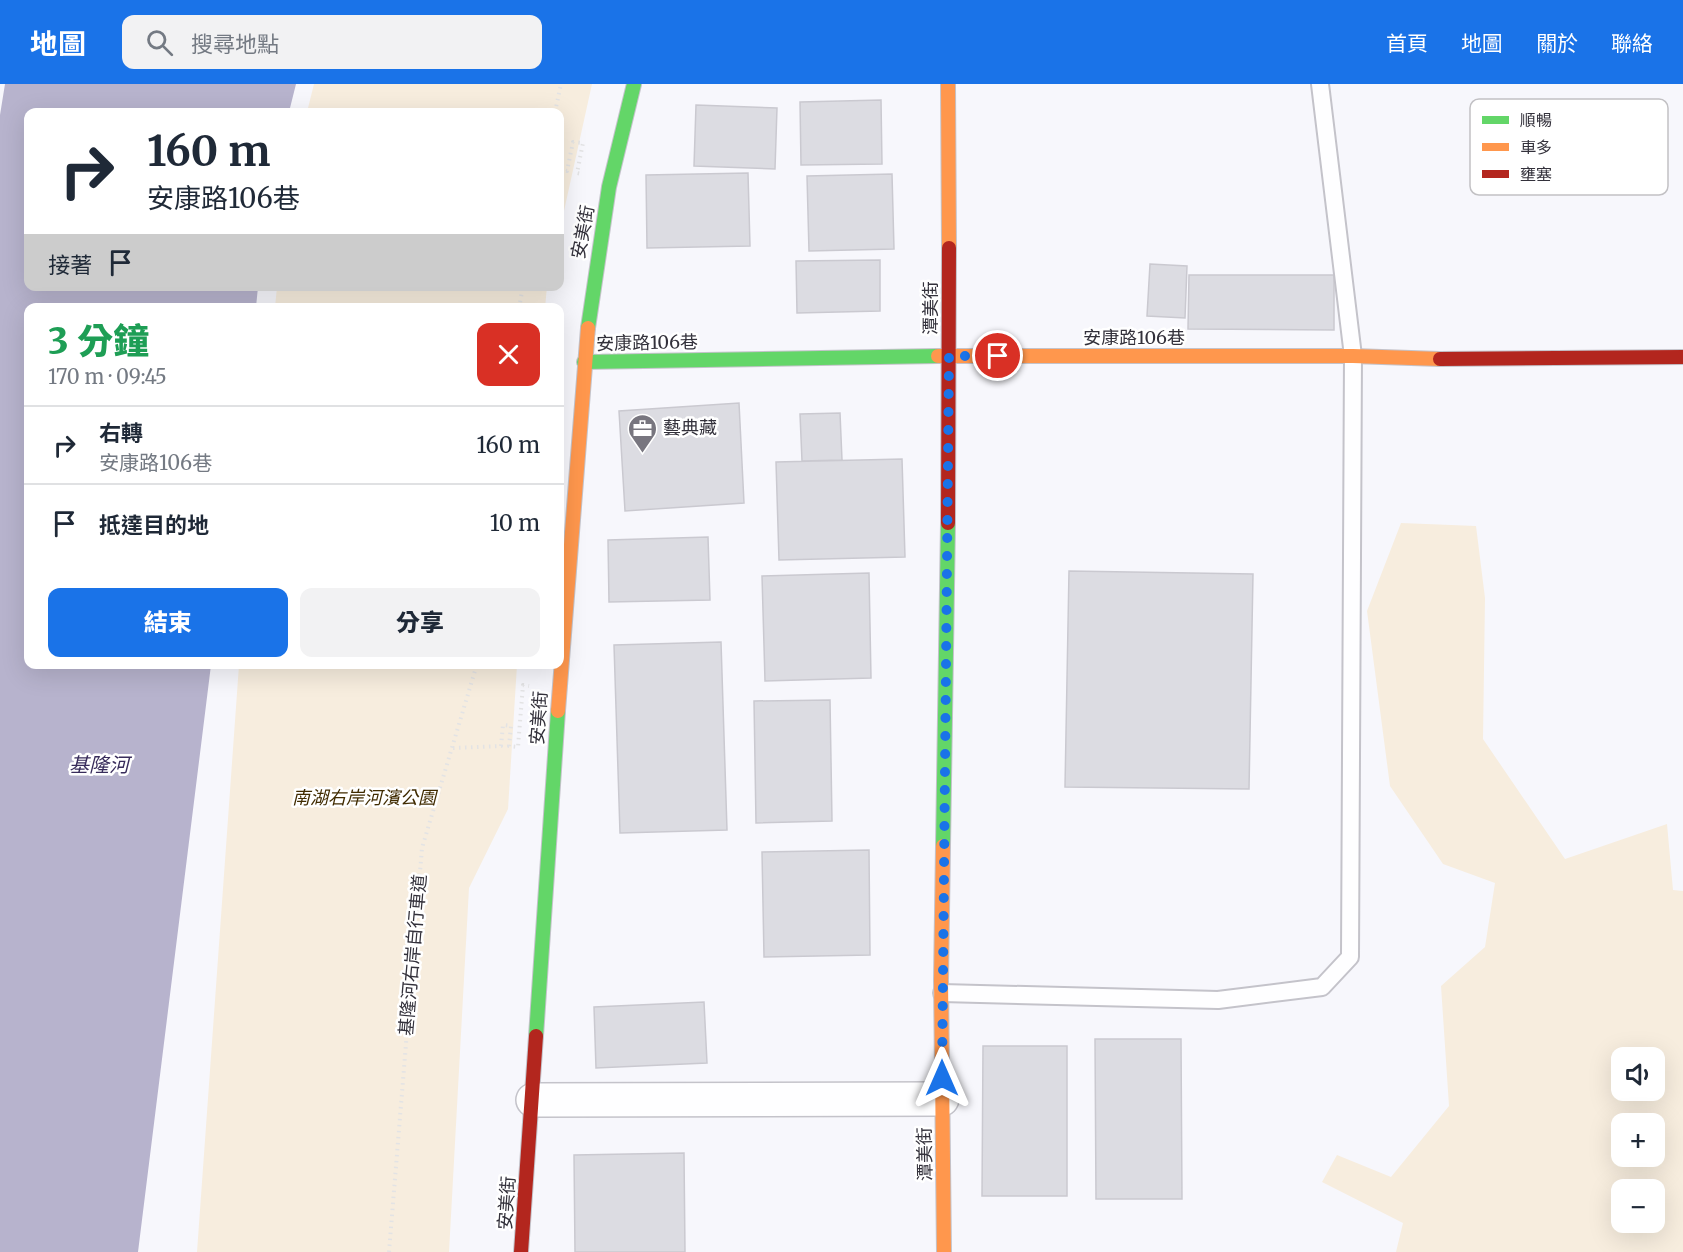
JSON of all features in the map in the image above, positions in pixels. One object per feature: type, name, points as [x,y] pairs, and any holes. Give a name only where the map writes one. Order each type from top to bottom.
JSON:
[{"type":"street","name":"安美街","points":[[564,630],[584,362],[593,274],[624,118],[634,84]]},
{"type":"street","name":"潭美街","points":[[944,1252],[942,993],[949,356],[948,84]]},
{"type":"street","name":"安康路106巷","points":[[584,362],[949,356],[1353,356],[1475,360],[1683,357]]},
{"type":"street","name":"安美街","points":[[521,1252],[561,669]]},
{"type":"street","points":[[533,1100],[942,1099]]},
{"type":"lane","points":[[942,993],[1218,1000],[1322,987],[1350,957],[1353,356],[1320,84]]},
{"type":"path","points":[[556,108],[561,84]]},
{"type":"path","points":[[564,171],[567,171],[573,142],[583,143],[577,173]]},
{"type":"path","name":"基隆河右岸自行車道","points":[[389,1252],[422,848],[476,669]]},
{"type":"path","points":[[453,748],[501,746],[503,725],[511,726],[509,746],[518,747],[523,685]]},
{"type":"green space","points":[[314,84],[592,84],[564,211],[564,108],[308,108]]},
{"type":"green space","points":[[277,291],[547,291],[545,303],[275,303]]},
{"type":"green space","points":[[1401,523],[1476,526],[1485,598],[1483,739],[1565,859],[1667,824],[1673,890],[1683,891],[1683,1252],[1396,1252],[1403,1223],[1322,1182],[1337,1155],[1391,1177],[1449,1106],[1441,986],[1485,947],[1495,883],[1443,864],[1390,786],[1367,611]]},
{"type":"green space","name":"南湖右岸河濱公園","points":[[239,669],[517,669],[508,809],[469,888],[449,1252],[197,1252]]},
{"type":"water","name":"基隆河","points":[[5,84],[296,84],[290,108],[24,108],[24,291],[258,291],[256,303],[24,303],[24,669],[211,669],[138,1252],[0,1252],[0,115]]},
{"type":"building","points":[[881,100],[882,164],[801,165],[800,102]]},
{"type":"building","points":[[696,105],[777,108],[775,169],[694,166]]},
{"type":"building","points":[[748,173],[750,246],[647,248],[646,175]]},
{"type":"building","points":[[892,174],[894,249],[809,251],[807,176]]},
{"type":"building","points":[[880,260],[880,311],[797,313],[796,261]]},
{"type":"building","points":[[1150,264],[1187,266],[1185,318],[1147,316]]},
{"type":"building","points":[[1189,275],[1334,275],[1334,330],[1188,329]]},
{"type":"building","points":[[739,403],[744,503],[625,511],[619,411]]},
{"type":"building","points":[[840,413],[842,460],[802,461],[800,414]]},
{"type":"building","points":[[902,459],[905,557],[779,560],[776,462]]},
{"type":"building","points":[[708,537],[710,600],[609,602],[608,540]]},
{"type":"building","points":[[1069,571],[1253,574],[1249,789],[1065,787]]},
{"type":"building","points":[[869,573],[871,678],[765,681],[762,576]]},
{"type":"building","points":[[721,642],[727,830],[620,833],[614,645]]},
{"type":"building","points":[[830,700],[832,821],[756,823],[754,701]]},
{"type":"building","points":[[869,850],[870,955],[764,957],[762,852]]},
{"type":"building","points":[[704,1002],[707,1063],[596,1068],[594,1007]]},
{"type":"building","points":[[1095,1039],[1181,1039],[1182,1199],[1096,1199]]},
{"type":"building","points":[[983,1046],[1067,1046],[1067,1196],[982,1196]]},
{"type":"building","points":[[684,1153],[685,1252],[575,1252],[574,1155]]},
{"type":"traffic: fast","points":[[588,328],[609,187],[634,84]]},
{"type":"traffic: fast","points":[[584,362],[938,356]]},
{"type":"traffic: fast","points":[[943,846],[948,523]]},
{"type":"traffic: fast","points":[[536,1036],[558,711]]},
{"type":"traffic: slow","points":[[948,84],[949,248]]},
{"type":"traffic: slow","points":[[564,634],[588,328]]},
{"type":"traffic: slow","points":[[938,356],[1353,356],[1440,359]]},
{"type":"traffic: slow","points":[[558,711],[561,669]]},
{"type":"traffic: slow","points":[[943,846],[941,980],[944,1252]]},
{"type":"traffic: jam","points":[[948,523],[949,248]]},
{"type":"traffic: jam","points":[[1440,359],[1683,357]]},
{"type":"traffic: jam","points":[[521,1252],[536,1036]]},
{"type":"place","name":"藝典藏","points":[[642,454]]},
{"type":"route","points":[[942,1078],[941,980],[949,356],[998,356]]}]
